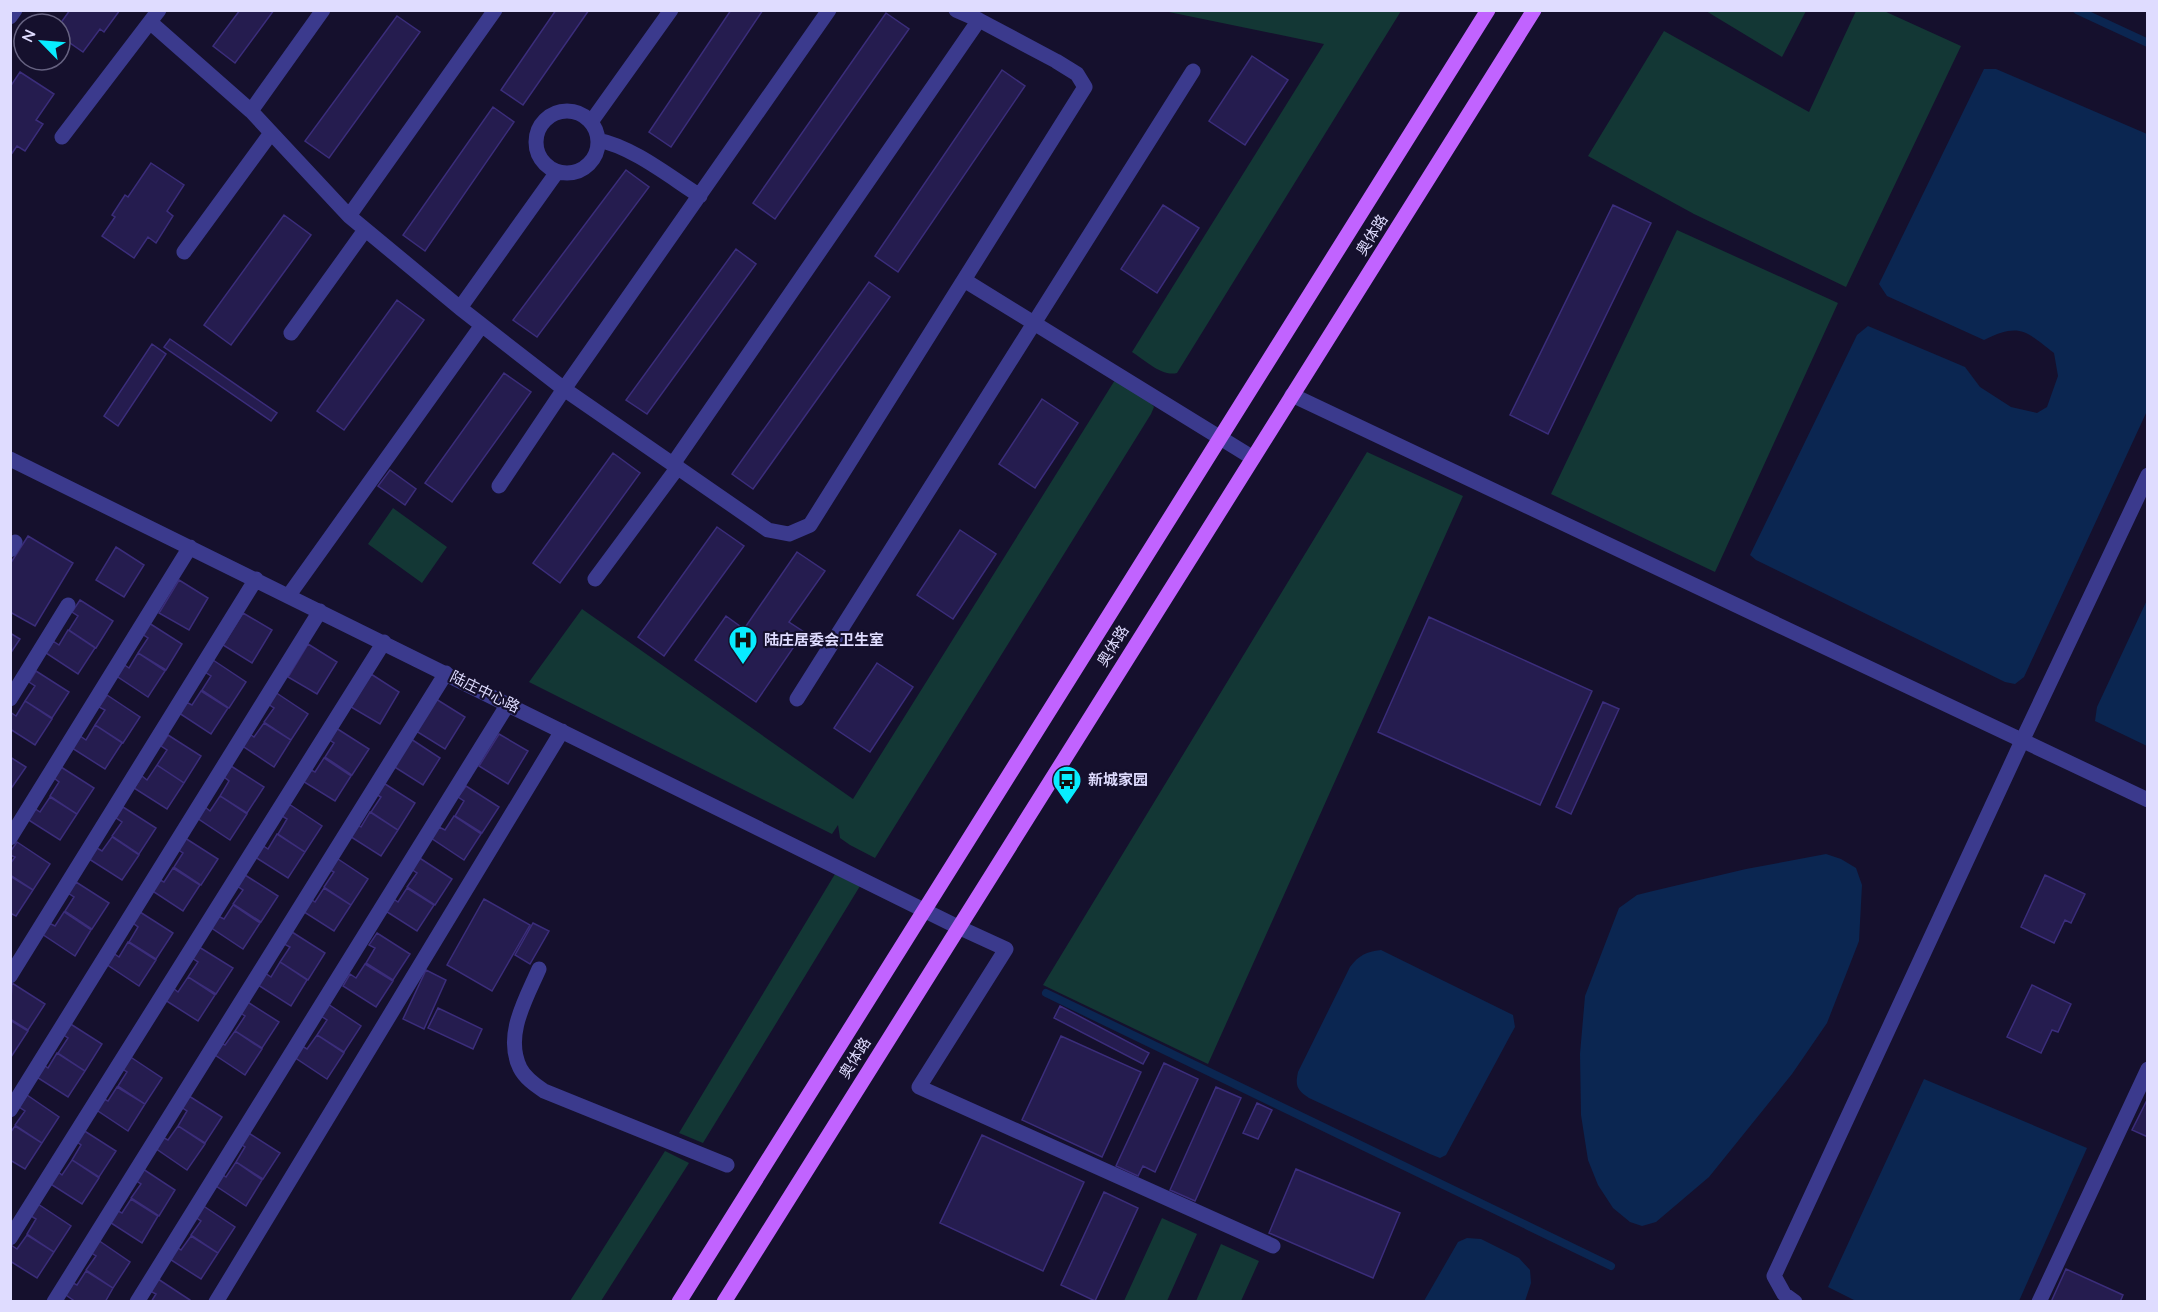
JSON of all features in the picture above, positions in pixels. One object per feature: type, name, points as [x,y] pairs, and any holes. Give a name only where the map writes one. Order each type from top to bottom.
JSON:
[{"type":"main road","name":"奥体路","points":[[679,1302],[1488,10]]},
{"type":"main road","name":"奥体路","points":[[724,1302],[1534,10]]},
{"type":"street","points":[[10,17],[15,10]]},
{"type":"street","points":[[251,111],[323,10]]},
{"type":"street","points":[[349,216],[495,10]]},
{"type":"street","points":[[591,122],[671,10]]},
{"type":"street","points":[[499,486],[564,389],[830,10]]},
{"type":"street","points":[[62,137],[154,16],[251,111],[349,216],[460,308],[564,389],[768,530],[789,534],[810,525],[1086,87],[1077,74],[979,20],[956,10]]},
{"type":"street","points":[[595,579],[676,466],[979,20]]},
{"type":"street","points":[[797,699],[1193,71]]},
{"type":"street","points":[[562,111],[573,111],[583,115],[591,122],[598,140],[593,160],[577,172],[557,172],[548,167],[536,150],[538,129],[544,120],[562,111]]},
{"type":"street","points":[[184,252],[272,133]]},
{"type":"street","points":[[598,140],[613,143],[627,150],[700,196]]},
{"type":"street","points":[[460,308],[557,172]]},
{"type":"street","points":[[291,333],[365,230]]},
{"type":"street","points":[[964,280],[1253,458]]},
{"type":"street","points":[[290,595],[482,325]]},
{"type":"street","points":[[1292,395],[2148,800]]},
{"type":"street","name":"陆庄中心路","points":[[10,459],[1006,949],[919,1088],[1273,1245]]},
{"type":"street","points":[[1795,1302],[1784,1294],[1774,1276],[2148,475]]},
{"type":"street","points":[[10,838],[190,547]]},
{"type":"street","points":[[10,976],[256,579]]},
{"type":"street","points":[[10,699],[68,605]]},
{"type":"street","points":[[10,1110],[320,611]]},
{"type":"street","points":[[10,1238],[384,642]]},
{"type":"street","points":[[54,1302],[446,673]]},
{"type":"street","points":[[137,1302],[508,704]]},
{"type":"street","points":[[216,1302],[562,731]]},
{"type":"street","points":[[538,969],[518,1017],[515,1033],[515,1049],[520,1068],[525,1076],[554,1096],[727,1165]]},
{"type":"street","points":[[2039,1302],[2148,1069]]},
{"type":"green space","points":[[1164,11],[1401,11],[1177,373],[1171,374],[1165,373],[1132,352],[1324,44]]},
{"type":"green space","points":[[1706,11],[1806,11],[1782,57]]},
{"type":"green space","points":[[1856,11],[1884,11],[1961,46],[1846,287],[1694,214],[1588,156],[1664,31],[1809,112]]},
{"type":"green space","points":[[1677,230],[1838,303],[1715,572],[1551,494]]},
{"type":"green space","points":[[1115,380],[1150,402],[1154,407],[1151,414],[875,858],[840,838],[838,825],[832,834],[529,682],[582,609],[853,799]]},
{"type":"green space","points":[[1367,452],[1463,496],[1208,1064],[1043,985]]},
{"type":"green space","points":[[393,508],[447,547],[422,583],[368,544]]},
{"type":"green space","points":[[835,874],[860,886],[703,1143],[679,1133]]},
{"type":"green space","points":[[665,1151],[689,1163],[601,1301],[570,1301]]},
{"type":"green space","points":[[1162,1218],[1197,1234],[1167,1301],[1124,1301]]},
{"type":"green space","points":[[1221,1244],[1259,1261],[1241,1301],[1196,1301]]},
{"type":"water","points":[[1984,69],[1996,69],[2147,134],[2147,411],[2024,677],[2015,684],[2005,682],[1756,560],[1750,555],[1857,335],[1868,326],[1965,367],[1980,387],[2011,407],[2037,413],[2047,407],[2058,376],[2054,353],[2036,339],[2028,334],[2014,331],[1984,340],[1887,296],[1879,284]]},
{"type":"water","points":[[2147,600],[2147,746],[2095,721],[2097,707]]},
{"type":"water","points":[[1826,854],[1841,859],[1856,868],[1862,885],[1859,941],[1827,1023],[1792,1074],[1709,1177],[1656,1222],[1642,1226],[1630,1222],[1613,1208],[1598,1185],[1588,1160],[1581,1115],[1580,1054],[1585,996],[1619,908],[1637,895],[1746,869]]},
{"type":"water","points":[[1381,950],[1513,1015],[1515,1027],[1446,1155],[1440,1158],[1309,1098],[1299,1090],[1297,1084],[1298,1072],[1350,967],[1363,955]]},
{"type":"water","points":[[1924,1079],[2087,1148],[2019,1301],[1856,1301],[1828,1287]]},
{"type":"water","points":[[1467,1238],[1481,1239],[1519,1258],[1530,1270],[1531,1283],[1525,1301],[1424,1301],[1458,1242]]},
{"type":"building","points":[[70,10],[120,10],[104,32],[100,29],[83,52],[72,44],[72,12],[69,12]]},
{"type":"building","points":[[240,10],[274,10],[235,63],[213,46]]},
{"type":"building","points":[[556,10],[589,10],[523,105],[501,90]]},
{"type":"building","points":[[731,10],[763,10],[671,147],[649,132]]},
{"type":"building","points":[[886,13],[909,29],[775,219],[753,203]]},
{"type":"building","points":[[397,16],[420,32],[329,158],[305,141]]},
{"type":"building","points":[[1252,56],[1288,80],[1245,145],[1209,121]]},
{"type":"building","points":[[1002,70],[1025,86],[898,272],[875,256]]},
{"type":"building","points":[[20,72],[54,94],[36,120],[43,124],[25,151],[17,146],[10,156],[10,87]]},
{"type":"building","points":[[493,107],[514,122],[425,251],[403,235]]},
{"type":"building","points":[[151,163],[184,185],[167,211],[173,216],[156,243],[148,237],[134,258],[102,236],[115,217],[112,215],[125,195],[128,197]]},
{"type":"building","points":[[626,170],[649,187],[537,337],[513,320]]},
{"type":"building","points":[[1163,205],[1199,228],[1157,293],[1121,269]]},
{"type":"building","points":[[1613,205],[1651,223],[1548,434],[1510,415]]},
{"type":"building","points":[[284,215],[311,235],[231,345],[204,325]]},
{"type":"building","points":[[736,249],[756,264],[647,414],[626,400]]},
{"type":"building","points":[[869,282],[890,297],[753,489],[732,474]]},
{"type":"building","points":[[397,300],[424,320],[344,430],[317,411]]},
{"type":"building","points":[[170,339],[277,413],[271,421],[164,347]]},
{"type":"building","points":[[152,344],[166,354],[118,426],[104,416]]},
{"type":"building","points":[[504,373],[531,392],[452,502],[425,483]]},
{"type":"building","points":[[1042,399],[1078,423],[1035,488],[999,464]]},
{"type":"building","points":[[613,453],[640,473],[560,583],[533,563]]},
{"type":"building","points":[[390,470],[416,489],[405,505],[378,486]]},
{"type":"building","points":[[717,527],[744,546],[664,656],[638,637]]},
{"type":"building","points":[[960,530],[996,554],[953,619],[917,595]]},
{"type":"building","points":[[28,536],[73,563],[35,626],[10,612],[10,564]]},
{"type":"building","points":[[116,547],[144,565],[124,597],[96,580]]},
{"type":"building","points":[[797,552],[825,571],[789,622],[804,632],[756,702],[695,660],[726,616],[744,629]]},
{"type":"building","points":[[179,580],[208,598],[189,630],[159,613]]},
{"type":"building","points":[[80,600],[113,621],[96,648],[69,630],[78,616],[72,612]]},
{"type":"building","points":[[243,613],[272,630],[252,663],[223,645]]},
{"type":"building","points":[[1429,617],[1592,691],[1540,805],[1378,732]]},
{"type":"building","points":[[149,623],[182,644],[166,670],[138,653],[148,638],[142,634]]},
{"type":"building","points":[[68,630],[95,648],[78,674],[46,653],[53,641],[59,645]]},
{"type":"building","points":[[10,633],[20,639],[10,654]]},
{"type":"building","points":[[308,644],[337,662],[317,694],[288,677]]},
{"type":"building","points":[[138,653],[165,671],[148,697],[115,675],[123,664],[129,668]]},
{"type":"building","points":[[213,660],[246,682],[229,708],[202,690],[211,676],[205,672]]},
{"type":"building","points":[[877,663],[913,687],[870,752],[834,728]]},
{"type":"building","points":[[36,671],[69,692],[52,718],[25,701],[35,686],[29,682]]},
{"type":"building","points":[[371,674],[399,692],[380,724],[351,707]]},
{"type":"building","points":[[201,691],[228,708],[211,734],[179,713],[186,702],[192,705]]},
{"type":"building","points":[[275,692],[308,714],[291,740],[264,722],[274,708],[268,704]]},
{"type":"building","points":[[107,695],[140,717],[123,743],[95,725],[105,710],[99,707]]},
{"type":"building","points":[[436,699],[465,717],[445,749],[416,731]]},
{"type":"building","points":[[25,701],[52,719],[35,745],[10,729],[10,712],[16,716]]},
{"type":"building","points":[[1603,702],[1619,709],[1571,814],[1556,807]]},
{"type":"building","points":[[264,723],[291,740],[274,767],[241,745],[248,733],[254,737]]},
{"type":"building","points":[[95,725],[122,743],[105,769],[72,748],[80,736],[86,740]]},
{"type":"building","points":[[336,728],[369,749],[352,775],[325,757],[334,743],[328,739]]},
{"type":"building","points":[[499,734],[528,751],[508,784],[479,766]]},
{"type":"building","points":[[168,735],[201,756],[184,783],[157,765],[167,750],[161,746]]},
{"type":"building","points":[[411,739],[440,758],[423,785],[393,766]]},
{"type":"building","points":[[10,757],[26,767],[10,790]]},
{"type":"building","points":[[324,758],[351,776],[335,801],[301,780],[309,769],[315,772]]},
{"type":"building","points":[[157,765],[184,783],[167,809],[134,788],[142,776],[147,780]]},
{"type":"building","points":[[231,766],[264,787],[247,813],[220,796],[229,781],[224,777]]},
{"type":"building","points":[[61,767],[94,788],[77,814],[50,796],[59,782],[54,778]]},
{"type":"building","points":[[382,782],[415,803],[398,830],[371,812],[381,797],[374,793]]},
{"type":"building","points":[[466,786],[499,807],[482,833],[455,816],[464,801],[458,797]]},
{"type":"building","points":[[220,796],[247,814],[230,840],[197,818],[205,807],[210,811]]},
{"type":"building","points":[[50,797],[77,814],[60,840],[27,819],[34,808],[40,812]]},
{"type":"building","points":[[289,804],[322,826],[305,852],[278,834],[287,819],[282,816]]},
{"type":"building","points":[[123,807],[156,828],[139,854],[112,836],[122,822],[116,818]]},
{"type":"building","points":[[370,812],[398,830],[381,856],[348,835],[355,823],[361,827]]},
{"type":"building","points":[[454,816],[481,834],[464,860],[431,838],[439,827],[445,830]]},
{"type":"building","points":[[277,834],[305,852],[288,878],[255,857],[262,845],[268,849]]},
{"type":"building","points":[[112,837],[139,855],[122,880],[89,859],[97,848],[102,851]]},
{"type":"building","points":[[185,838],[218,859],[201,885],[174,867],[183,853],[177,849]]},
{"type":"building","points":[[17,842],[50,864],[33,890],[10,875],[10,864],[15,857],[10,855],[10,852]]},
{"type":"building","points":[[335,857],[368,879],[351,905],[324,887],[334,872],[328,869]]},
{"type":"building","points":[[418,857],[452,879],[435,905],[407,887],[417,873],[411,869]]},
{"type":"building","points":[[173,868],[200,885],[183,911],[151,890],[158,879],[164,882]]},
{"type":"building","points":[[245,875],[278,896],[261,922],[233,904],[243,890],[237,886]]},
{"type":"building","points":[[2045,875],[2085,894],[2071,923],[2065,920],[2054,943],[2021,927]]},
{"type":"building","points":[[10,876],[33,890],[16,916],[10,913]]},
{"type":"building","points":[[76,882],[109,903],[92,929],[65,911],[74,897],[68,893]]},
{"type":"building","points":[[324,888],[351,905],[334,931],[301,910],[309,898],[315,902]]},
{"type":"building","points":[[407,888],[434,905],[417,931],[384,910],[392,898],[398,902]]},
{"type":"building","points":[[484,899],[530,925],[492,991],[447,965]]},
{"type":"building","points":[[233,905],[260,923],[243,949],[210,927],[218,916],[224,919]]},
{"type":"building","points":[[64,912],[91,930],[75,956],[42,934],[49,923],[55,926]]},
{"type":"building","points":[[140,912],[173,933],[156,959],[129,942],[138,927],[133,923]]},
{"type":"building","points":[[533,923],[549,931],[530,964],[515,955]]},
{"type":"building","points":[[292,932],[325,953],[308,980],[280,962],[290,947],[284,944]]},
{"type":"building","points":[[377,933],[410,954],[393,980],[366,963],[375,948],[369,945]]},
{"type":"building","points":[[128,942],[156,960],[139,986],[106,964],[113,953],[119,957]]},
{"type":"building","points":[[199,947],[233,968],[216,994],[188,977],[198,962],[192,958]]},
{"type":"building","points":[[280,962],[307,980],[291,1006],[258,985],[265,973],[271,977]]},
{"type":"building","points":[[365,964],[393,981],[376,1007],[343,986],[350,974],[356,978]]},
{"type":"building","points":[[426,970],[446,980],[424,1029],[403,1019]]},
{"type":"building","points":[[188,977],[215,995],[198,1021],[165,1000],[173,988],[178,992]]},
{"type":"building","points":[[12,983],[45,1004],[28,1030],[10,1019]]},
{"type":"building","points":[[2032,985],[2071,1004],[2058,1032],[2052,1030],[2041,1053],[2007,1037]]},
{"type":"building","points":[[246,1001],[279,1022],[262,1048],[235,1031],[245,1016],[239,1012]]},
{"type":"building","points":[[328,1004],[361,1026],[344,1052],[317,1035],[327,1020],[321,1016]]},
{"type":"building","points":[[1060,1006],[1149,1053],[1143,1064],[1054,1018]]},
{"type":"building","points":[[438,1008],[482,1029],[473,1049],[428,1028]]},
{"type":"building","points":[[10,1020],[28,1031],[11,1057],[10,1057]]},
{"type":"building","points":[[69,1023],[102,1044],[85,1071],[58,1053],[68,1038],[62,1034]]},
{"type":"building","points":[[235,1031],[262,1049],[245,1075],[212,1053],[219,1042],[225,1045]]},
{"type":"building","points":[[317,1035],[344,1053],[327,1079],[294,1057],[302,1046],[307,1049]]},
{"type":"building","points":[[1061,1036],[1141,1072],[1102,1157],[1022,1120]]},
{"type":"building","points":[[57,1053],[85,1071],[68,1097],[35,1076],[42,1064],[48,1068]]},
{"type":"building","points":[[129,1056],[162,1078],[145,1104],[118,1086],[127,1072],[121,1068]]},
{"type":"building","points":[[1164,1063],[1198,1079],[1155,1172],[1143,1166],[1138,1176],[1116,1166]]},
{"type":"building","points":[[117,1087],[145,1104],[128,1131],[95,1109],[102,1098],[108,1101]]},
{"type":"building","points":[[1216,1087],[1241,1098],[1195,1201],[1170,1190]]},
{"type":"building","points":[[27,1095],[59,1117],[42,1143],[15,1125],[25,1111],[19,1107]]},
{"type":"building","points":[[189,1096],[222,1117],[205,1143],[178,1126],[187,1111],[181,1107]]},
{"type":"building","points":[[2148,1098],[2148,1137],[2132,1130]]},
{"type":"building","points":[[1257,1103],[1272,1110],[1258,1139],[1243,1133]]},
{"type":"building","points":[[15,1126],[42,1143],[25,1169],[10,1160],[10,1133]]},
{"type":"building","points":[[178,1126],[205,1144],[187,1170],[155,1148],[162,1137],[168,1140]]},
{"type":"building","points":[[83,1130],[116,1151],[99,1177],[72,1160],[81,1145],[76,1141]]},
{"type":"building","points":[[247,1132],[280,1153],[263,1179],[236,1162],[245,1147],[239,1143]]},
{"type":"building","points":[[982,1135],[1084,1182],[1043,1271],[940,1223]]},
{"type":"building","points":[[72,1160],[99,1178],[82,1204],[49,1183],[57,1171],[62,1175]]},
{"type":"building","points":[[236,1162],[262,1180],[246,1206],[213,1184],[220,1173],[226,1177]]},
{"type":"building","points":[[143,1169],[175,1190],[159,1216],[131,1198],[141,1184],[135,1180]]},
{"type":"building","points":[[1296,1169],[1400,1213],[1373,1278],[1269,1233]]},
{"type":"building","points":[[1104,1192],[1138,1208],[1095,1301],[1061,1285]]},
{"type":"building","points":[[131,1199],[158,1216],[142,1243],[108,1221],[116,1210],[122,1213]]},
{"type":"building","points":[[38,1204],[71,1226],[54,1252],[27,1234],[36,1219],[31,1216]]},
{"type":"building","points":[[202,1205],[235,1227],[218,1253],[191,1235],[201,1221],[195,1217]]},
{"type":"building","points":[[27,1235],[54,1252],[37,1278],[10,1261],[11,1245],[17,1249]]},
{"type":"building","points":[[191,1236],[218,1253],[201,1279],[168,1258],[175,1246],[181,1250]]},
{"type":"building","points":[[98,1240],[130,1262],[113,1288],[86,1270],[96,1256],[90,1252]]},
{"type":"building","points":[[2066,1269],[2123,1295],[2120,1302],[2051,1302]]},
{"type":"building","points":[[86,1271],[113,1288],[105,1302],[76,1302],[63,1293],[71,1282],[77,1285]]},
{"type":"building","points":[[158,1279],[190,1302],[151,1302],[156,1294],[150,1291]]},
{"type":"waterway","points":[[2077,10],[2148,43]]},
{"type":"waterway","points":[[1046,993],[1611,1266]]},
{"type":"place","name":"陆庄居委会卫生室","points":[[743,666]]},
{"type":"place","name":"新城家园","points":[[1067,806]]}]
